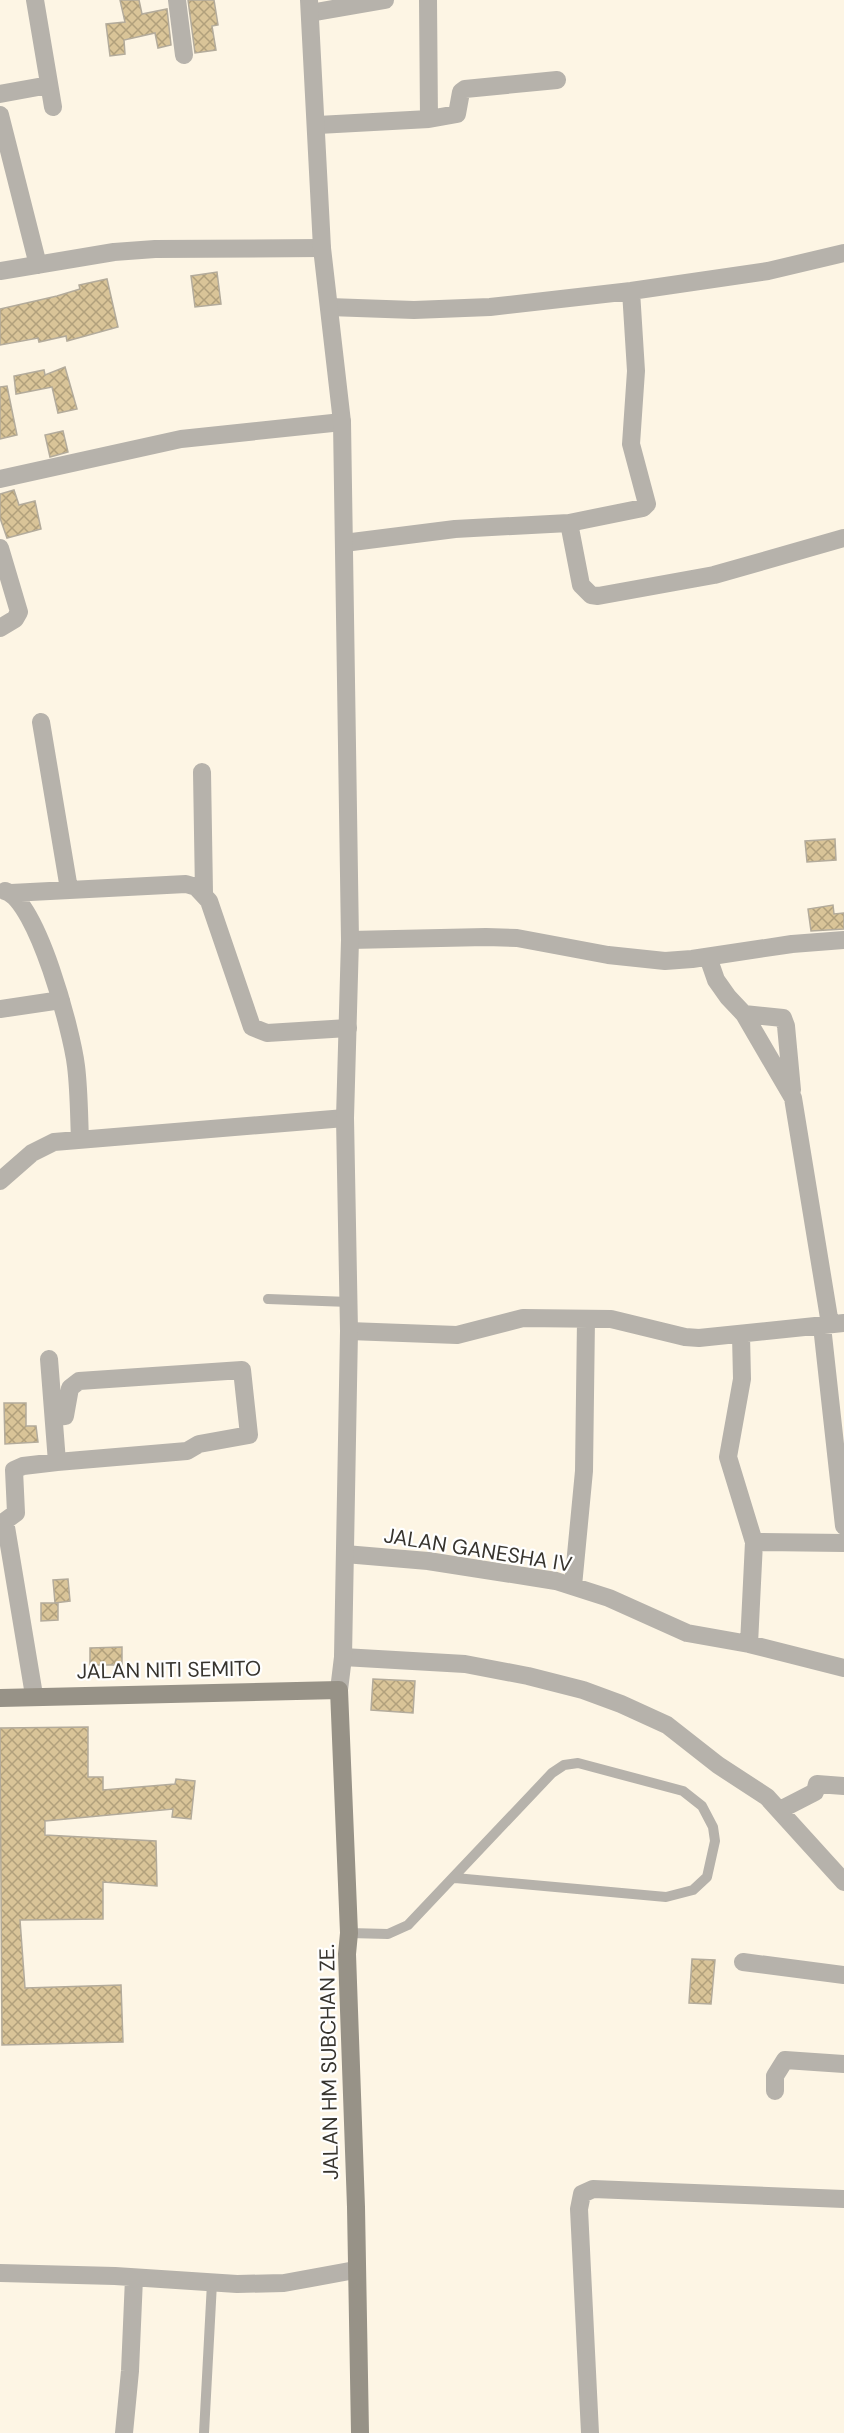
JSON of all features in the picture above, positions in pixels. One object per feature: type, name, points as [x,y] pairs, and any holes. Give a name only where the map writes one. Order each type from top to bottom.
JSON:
[{"type":"main road","name":"JALAN NITI SEMITO","points":[[0,1698],[34,1695],[339,1690]]},
{"type":"main road","name":"JALAN HM SUBCHAN ZE.","points":[[339,1690],[349,1933],[347,1954],[356,2207],[355,2270],[360,2433]]},
{"type":"street","points":[[35,0],[53,107]]},
{"type":"street","points":[[177,0],[184,55]]},
{"type":"street","points":[[339,1690],[343,1657],[349,1331],[345,1118],[350,940],[342,422],[322,248],[318,125],[309,7],[385,0]]},
{"type":"street","points":[[428,0],[429,118]]},
{"type":"street","points":[[318,125],[457,114],[463,89],[557,80]]},
{"type":"street","points":[[0,94],[49,85]]},
{"type":"street","points":[[0,115],[38,265]]},
{"type":"street","points":[[0,272],[114,252],[155,249],[322,248]]},
{"type":"street","points":[[329,307],[414,310],[490,307],[631,291],[768,271],[844,253]]},
{"type":"street","points":[[344,543],[455,530],[569,524],[643,508],[647,504],[631,444],[636,370],[631,291]]},
{"type":"street","points":[[0,479],[181,439],[342,422]]},
{"type":"street","points":[[569,524],[581,585],[591,595],[598,596],[714,575],[844,538]]},
{"type":"street","points":[[0,548],[19,604],[15,619],[0,628]]},
{"type":"street","points":[[41,722],[69,889]]},
{"type":"street","points":[[202,772],[204,893],[252,1027],[267,1033],[348,1028]]},
{"type":"street","points":[[5,891],[186,884],[204,893]]},
{"type":"street","points":[[5,891],[30,916],[61,1000],[76,1066],[80,1140]]},
{"type":"street","points":[[350,940],[497,937],[665,961],[792,944],[844,940]]},
{"type":"street","points":[[708,957],[724,992],[744,1014],[793,1098]]},
{"type":"street","points":[[0,1009],[61,1000]]},
{"type":"street","points":[[744,1014],[783,1018],[786,1026],[793,1098],[832,1324],[844,1526]]},
{"type":"street","points":[[0,1181],[42,1147],[54,1142],[345,1118]]},
{"type":"street","points":[[349,1331],[457,1335],[523,1318],[611,1319],[685,1337],[741,1335],[832,1324]]},
{"type":"street","points":[[573,1586],[584,1471],[586,1319]]},
{"type":"street","points":[[741,1335],[742,1379],[728,1458],[754,1542],[749,1644]]},
{"type":"street","points":[[49,1359],[57,1462]]},
{"type":"street","points":[[34,1695],[5,1521],[16,1513],[14,1470],[23,1466],[57,1462],[187,1451],[199,1444],[249,1436],[242,1370],[79,1381],[70,1388],[64,1416],[54,1417]]},
{"type":"street","points":[[754,1542],[844,1543]]},
{"type":"street","name":"JALAN GANESHA IV","points":[[345,1554],[428,1561],[573,1586],[609,1598],[687,1633],[749,1644],[844,1668]]},
{"type":"street","points":[[343,1657],[465,1664],[528,1676],[583,1690],[667,1725],[718,1765],[767,1797],[844,1882]]},
{"type":"street","points":[[780,1810],[815,1792],[817,1784],[844,1786]]},
{"type":"street","points":[[743,1962],[844,1975]]},
{"type":"street","points":[[775,2091],[775,2076],[785,2060],[844,2064]]},
{"type":"street","points":[[590,2433],[579,2209],[582,2194],[593,2189],[844,2199]]},
{"type":"street","points":[[0,2273],[212,2283],[284,2283],[355,2270]]},
{"type":"street","points":[[124,2433],[130,2371],[134,2278]]},
{"type":"lane","points":[[268,1299],[349,1302]]},
{"type":"lane","points":[[349,1933],[388,1934],[399,1930],[455,1878],[552,1773],[571,1764],[578,1763],[683,1791],[702,1806],[713,1827],[715,1841],[707,1877],[693,1890],[681,1895],[666,1897],[455,1878]]},
{"type":"lane","points":[[204,2433],[212,2283]]},
{"type":"building","points":[[120,0],[139,0],[142,14],[167,9],[171,45],[158,48],[155,33],[124,40],[125,54],[110,56],[106,24],[125,22]]},
{"type":"building","points":[[188,0],[214,0],[218,25],[212,26],[216,50],[195,53]]},
{"type":"building","points":[[217,272],[221,304],[195,307],[191,276]]},
{"type":"building","points":[[107,279],[118,327],[67,341],[66,336],[39,342],[38,338],[0,345],[0,309],[57,296],[80,289],[79,285]]},
{"type":"building","points":[[65,367],[77,409],[58,413],[52,387],[16,394],[14,376],[44,370],[45,375]]},
{"type":"building","points":[[7,386],[17,435],[0,439],[0,387]]},
{"type":"building","points":[[63,431],[68,452],[50,457],[45,435]]},
{"type":"building","points":[[14,490],[19,505],[35,501],[41,529],[7,538],[0,518],[0,494]]},
{"type":"building","points":[[835,839],[836,860],[807,862],[805,841]]},
{"type":"building","points":[[833,905],[834,914],[844,913],[844,929],[811,931],[808,909]]},
{"type":"building","points":[[4,1403],[26,1403],[26,1426],[36,1426],[38,1442],[5,1444]]},
{"type":"building","points":[[68,1579],[70,1601],[55,1603],[53,1580]]},
{"type":"building","points":[[41,1603],[58,1603],[58,1620],[41,1621]]},
{"type":"building","points":[[122,1647],[122,1665],[90,1665],[90,1648]]},
{"type":"building","points":[[373,1679],[415,1681],[413,1713],[371,1710]]},
{"type":"building","points":[[88,1727],[88,1777],[103,1777],[103,1790],[175,1784],[176,1779],[195,1781],[191,1819],[172,1817],[173,1809],[45,1821],[45,1835],[156,1841],[157,1886],[103,1882],[103,1919],[20,1920],[25,1988],[121,1985],[123,2042],[2,2045],[0,1728]]},
{"type":"building","points":[[692,1959],[715,1960],[711,2004],[689,2003]]}]
